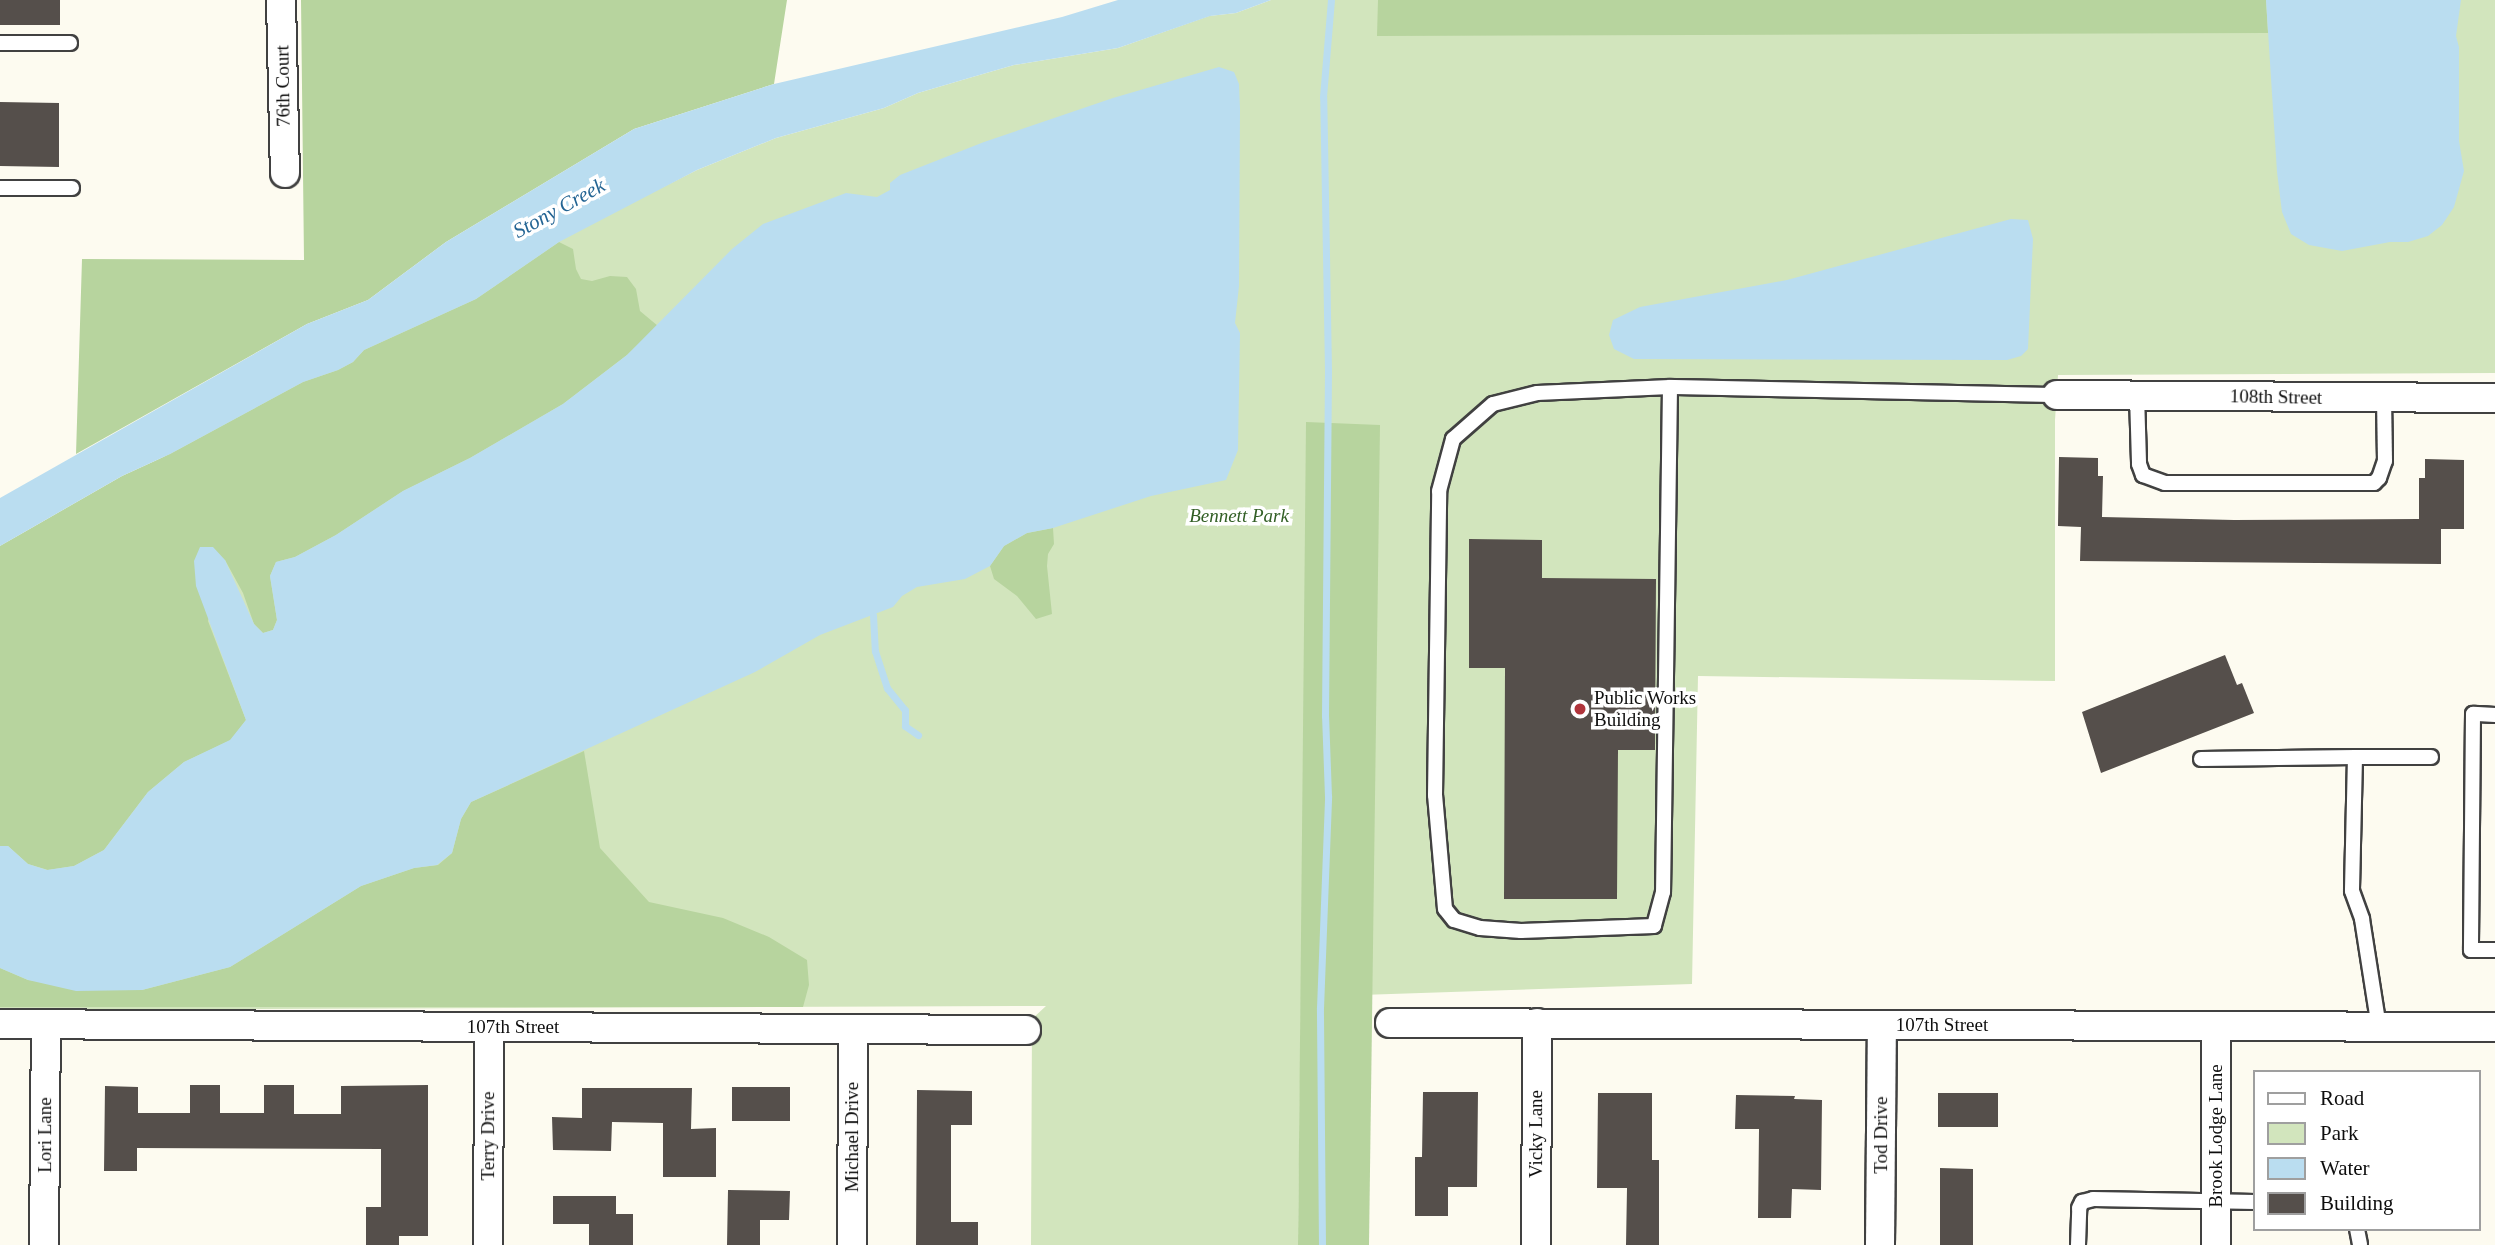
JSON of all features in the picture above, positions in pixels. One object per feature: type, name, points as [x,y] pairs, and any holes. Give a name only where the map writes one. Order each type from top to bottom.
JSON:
[{"type":"street","name":"76th Court","points":[[281,0],[285,173]]},
{"type":"street","name":"108th Street","points":[[2057,395],[2495,398]]},
{"type":"street","name":"107th Street","points":[[1390,1023],[2495,1027]]},
{"type":"street","name":"Vicky Lane","points":[[1536,1245],[1538,1023]]},
{"type":"street","name":"107th Street","points":[[0,1024],[1026,1030]]},
{"type":"street","name":"Lori Lane","points":[[44,1245],[46,1024]]},
{"type":"street","name":"Tod Drive","points":[[1880,1245],[1882,1025]]},
{"type":"street","name":"Terry Drive","points":[[488,1245],[489,1027]]},
{"type":"street","name":"Brook Lodge Lane","points":[[2216,1027],[2216,1245]]},
{"type":"street","name":"Michael Drive","points":[[852,1245],[853,1029]]},
{"type":"lane","points":[[0,43],[70,43]]},
{"type":"lane","points":[[0,188],[72,188]]},
{"type":"lane","points":[[1671,387],[1663,892],[1654,926],[1521,931],[1479,928],[1454,920],[1445,909],[1435,795],[1439,491],[1453,439],[1493,404],[1537,393],[1671,387],[2057,395]]},
{"type":"lane","points":[[2137,395],[2139,464],[2143,475],[2165,483],[2374,483],[2379,478],[2385,461],[2384,398]]},
{"type":"lane","points":[[2495,715],[2473,715],[2471,950],[2495,950]]},
{"type":"lane","points":[[2355,757],[2352,891],[2362,919],[2379,1027]]},
{"type":"lane","points":[[2201,759],[2431,757]]},
{"type":"lane","points":[[2078,1245],[2079,1208],[2082,1202],[2093,1199],[2254,1202]]},
{"type":"green space","points":[[301,0],[787,0],[774,84],[634,129],[446,242],[368,300],[307,324],[76,454],[82,259],[304,260]]},
{"type":"green space","name":"Bennett Park","points":[[1271,0],[2495,0],[2495,373],[2058,375],[2055,420],[2055,681],[1698,676],[1692,984],[1301,997],[1298,1245],[1031,1245],[1032,1019],[1046,1006],[0,1010],[0,546],[611,213],[697,170],[776,138],[884,108],[918,93],[1014,65],[1118,48],[1209,16],[1236,13]]},
{"type":"green space","points":[[1378,0],[2266,0],[2268,33],[1377,36]]},
{"type":"green space","points":[[559,242],[573,249],[576,269],[581,279],[592,281],[610,276],[627,277],[636,289],[640,311],[658,326],[627,355],[563,404],[470,458],[403,491],[336,535],[295,557],[276,562],[270,576],[277,620],[273,630],[263,633],[254,624],[243,593],[225,560],[208,621],[246,720],[231,740],[184,762],[148,792],[104,850],[74,866],[48,870],[28,864],[8,846],[0,846],[0,546],[122,476],[170,454],[303,382],[353,362],[364,350],[476,299]]},
{"type":"green space","points":[[1306,422],[1380,425],[1369,1245],[1298,1245]]},
{"type":"green space","points":[[1053,528],[1054,544],[1048,554],[1047,566],[1052,614],[1036,619],[1017,596],[994,579],[990,566],[1004,546],[1027,533]]},
{"type":"green space","points":[[584,751],[600,848],[649,902],[723,918],[769,937],[807,960],[809,985],[803,1007],[0,1007],[0,968],[28,980],[142,990],[230,967],[361,886],[414,868],[438,865],[452,853],[461,819],[471,802]]},
{"type":"water","name":"Stony Creek","points":[[1118,0],[1271,0],[1236,13],[1210,16],[1118,48],[1014,65],[918,93],[884,108],[776,138],[697,170],[559,242],[476,299],[364,350],[353,362],[303,382],[170,454],[122,476],[0,546],[0,498],[307,324],[368,300],[446,242],[634,129],[774,84],[1062,17]]},
{"type":"water","points":[[2266,0],[2461,0],[2456,36],[2459,47],[2459,141],[2464,171],[2454,207],[2442,225],[2428,236],[2408,242],[2390,242],[2342,251],[2309,245],[2291,234],[2282,212],[2277,172]]},
{"type":"water","points":[[1219,67],[1234,72],[1239,84],[1240,109],[1239,286],[1235,323],[1240,333],[1238,450],[1226,480],[1151,496],[1053,528],[1027,533],[1004,546],[990,566],[965,579],[917,587],[902,596],[893,607],[820,635],[755,672],[471,802],[461,819],[452,853],[437,865],[414,868],[361,886],[230,967],[142,990],[76,991],[28,980],[0,968],[0,846],[8,846],[28,864],[47,870],[74,866],[104,850],[148,792],[184,762],[230,740],[246,720],[196,586],[194,561],[200,547],[213,547],[225,560],[254,624],[263,633],[273,630],[277,620],[270,576],[276,562],[295,557],[336,535],[403,491],[470,458],[563,404],[627,355],[732,249],[763,224],[846,193],[877,197],[890,190],[890,183],[900,175],[984,142],[1113,98]]},
{"type":"water","points":[[2011,219],[2028,220],[2033,239],[2028,349],[2021,356],[2007,360],[1634,359],[1614,349],[1609,335],[1613,320],[1640,307],[1787,280]]},
{"type":"building","points":[[0,0],[60,0],[60,25],[0,25]]},
{"type":"building","points":[[0,102],[59,103],[59,167],[0,166]]},
{"type":"building","points":[[2059,457],[2098,458],[2098,476],[2103,476],[2102,517],[2234,520],[2419,519],[2419,478],[2425,478],[2425,459],[2464,460],[2464,529],[2441,529],[2441,564],[2080,561],[2081,527],[2058,526]]},
{"type":"building","name":"Public Works Building","points":[[1469,539],[1542,540],[1542,578],[1656,579],[1655,750],[1618,750],[1617,899],[1504,899],[1505,668],[1469,668]]},
{"type":"building","points":[[2225,655],[2237,685],[2242,683],[2254,713],[2101,773],[2082,712]]},
{"type":"building","points":[[190,1085],[220,1085],[220,1113],[264,1113],[264,1085],[294,1085],[294,1114],[341,1114],[341,1086],[428,1085],[428,1236],[399,1236],[399,1245],[366,1245],[366,1207],[381,1207],[381,1149],[137,1148],[137,1171],[104,1171],[105,1086],[138,1087],[138,1113],[190,1113]]},
{"type":"building","points":[[732,1087],[790,1087],[790,1121],[732,1121]]},
{"type":"building","points":[[582,1088],[692,1088],[691,1129],[716,1128],[716,1177],[663,1177],[663,1123],[612,1122],[611,1151],[553,1150],[552,1117],[582,1118]]},
{"type":"building","points":[[917,1090],[972,1091],[972,1125],[951,1125],[951,1222],[978,1222],[978,1245],[916,1245]]},
{"type":"building","points":[[1423,1092],[1478,1092],[1477,1187],[1448,1187],[1448,1216],[1415,1216],[1415,1157],[1422,1157]]},
{"type":"building","points":[[1598,1093],[1652,1093],[1652,1160],[1659,1160],[1659,1245],[1626,1245],[1627,1188],[1597,1188]]},
{"type":"building","points":[[1938,1093],[1998,1093],[1998,1127],[1938,1127]]},
{"type":"building","points":[[1736,1095],[1795,1096],[1794,1099],[1822,1100],[1821,1190],[1792,1189],[1791,1218],[1758,1218],[1759,1129],[1735,1129]]},
{"type":"building","points":[[1940,1168],[1973,1169],[1973,1245],[1940,1245]]},
{"type":"building","points":[[728,1190],[790,1191],[789,1220],[760,1220],[760,1245],[727,1245]]},
{"type":"building","points":[[553,1196],[616,1196],[616,1214],[633,1214],[633,1245],[589,1245],[589,1224],[553,1224]]},
{"type":"waterway","points":[[1322,1245],[1320,1008],[1328,796],[1325,716],[1328,370],[1323,97],[1331,0]]},
{"type":"waterway","points":[[873,615],[875,651],[887,688],[905,710],[905,726],[918,735]]},
{"type":"place","name":"Public Works Building","points":[[1580,709]]}]
